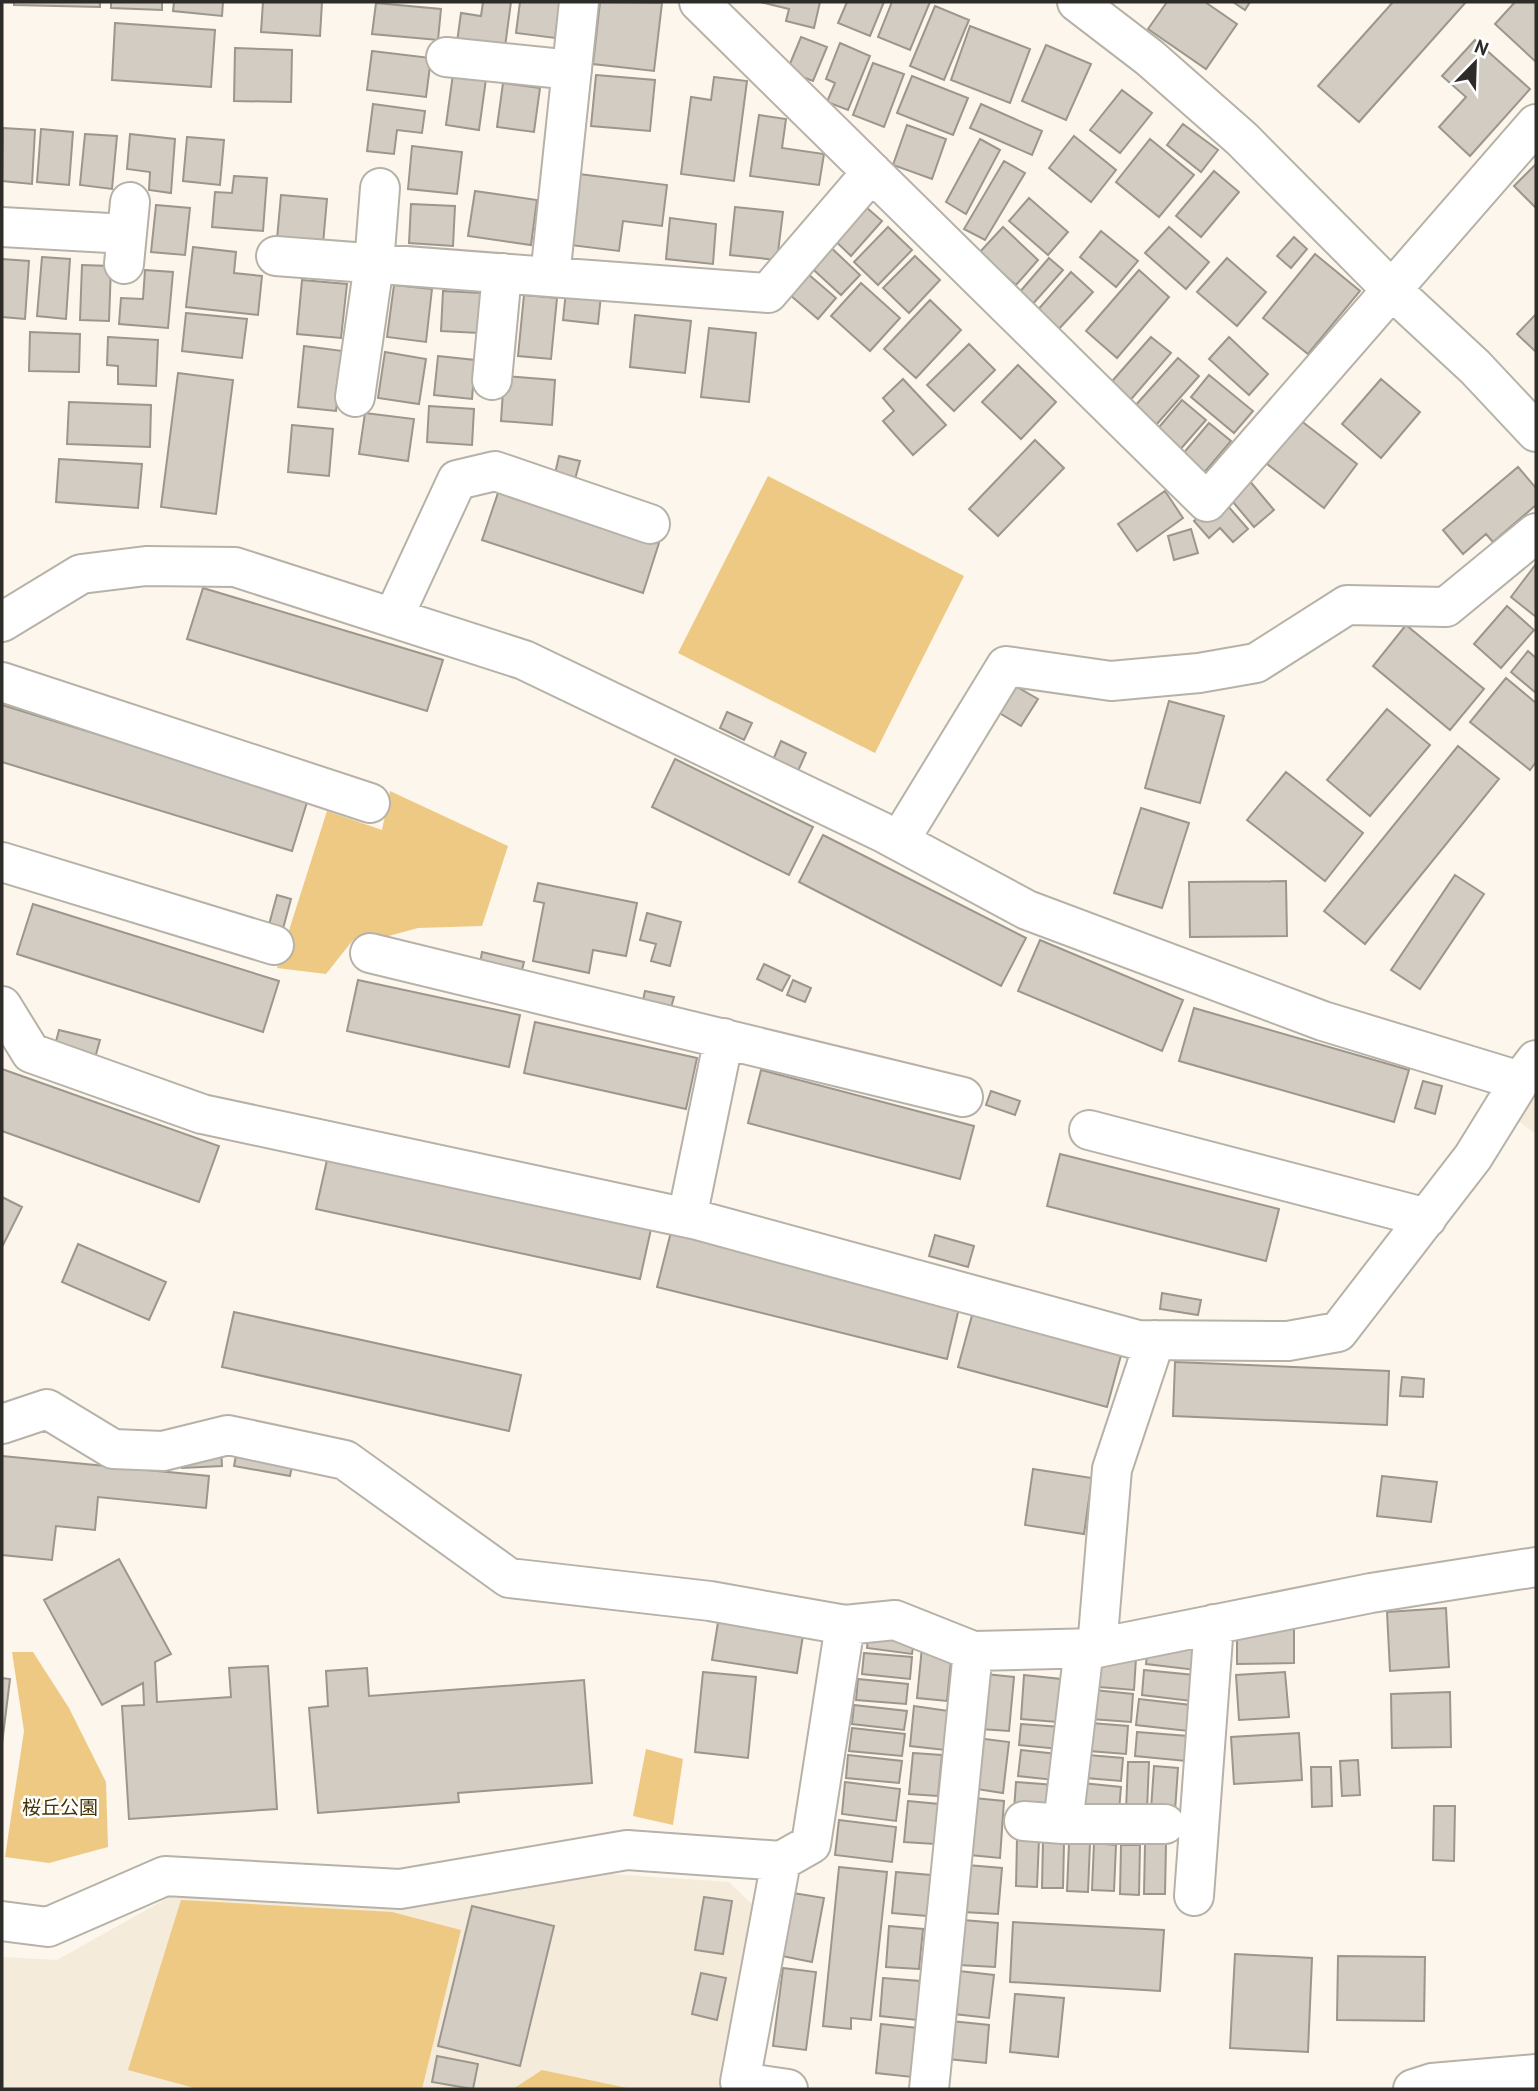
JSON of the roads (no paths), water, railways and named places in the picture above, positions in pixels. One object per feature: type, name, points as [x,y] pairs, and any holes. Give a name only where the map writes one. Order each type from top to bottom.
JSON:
[{"type":"street","points":[[550,277],[579,2]]},
{"type":"street","points":[[699,2],[1207,502],[1536,124]]},
{"type":"street","points":[[1077,2],[1150,58],[1242,139],[1392,290],[1533,423]]},
{"type":"street","points":[[446,57],[572,70]]},
{"type":"street","points":[[276,256],[768,293],[872,172]]},
{"type":"street","points":[[355,397],[374,264],[380,188]]},
{"type":"street","points":[[2,227],[127,233]]},
{"type":"street","points":[[492,380],[502,273]]},
{"type":"street","points":[[393,618],[457,480],[495,471],[650,524]]},
{"type":"street","points":[[899,841],[1006,666],[1111,681],[1199,673],[1256,663],[1348,605],[1446,607],[1536,533]]},
{"type":"street","points":[[2,622],[80,574],[146,566],[235,567],[524,660],[899,841],[1027,910],[1323,1021],[1528,1070],[1473,1157],[1338,1332],[1288,1341],[1138,1340],[687,1218],[202,1114],[31,1053],[2,1006]]},
{"type":"street","points":[[2,682],[370,803]]},
{"type":"street","points":[[2,862],[274,945]]},
{"type":"street","points":[[370,954],[962,1097]]},
{"type":"street","points":[[687,1218],[724,1038]]},
{"type":"street","points":[[1089,1130],[1427,1218]]},
{"type":"street","points":[[1063,1824],[1090,1648],[1112,1469],[1156,1340]]},
{"type":"street","points":[[2,1423],[47,1409],[113,1450],[163,1451],[228,1435],[345,1460],[509,1578],[710,1601],[845,1625],[895,1620],[973,1651],[1090,1648],[1371,1593],[1536,1567]]},
{"type":"street","points":[[2,1921],[48,1927],[165,1876],[400,1889],[626,1850],[782,1861],[811,1844],[845,1625]]},
{"type":"street","points":[[1194,1896],[1214,1625]]},
{"type":"street","points":[[929,2089],[973,1651]]},
{"type":"street","points":[[1024,1821],[1063,1824],[1165,1824]]},
{"type":"street","points":[[782,1861],[740,2082],[788,2089]]},
{"type":"street","points":[[1413,2089],[1432,2083],[1516,2080]]},
{"type":"park label","name":"桜丘公園","points":[[60,1807]]}]
